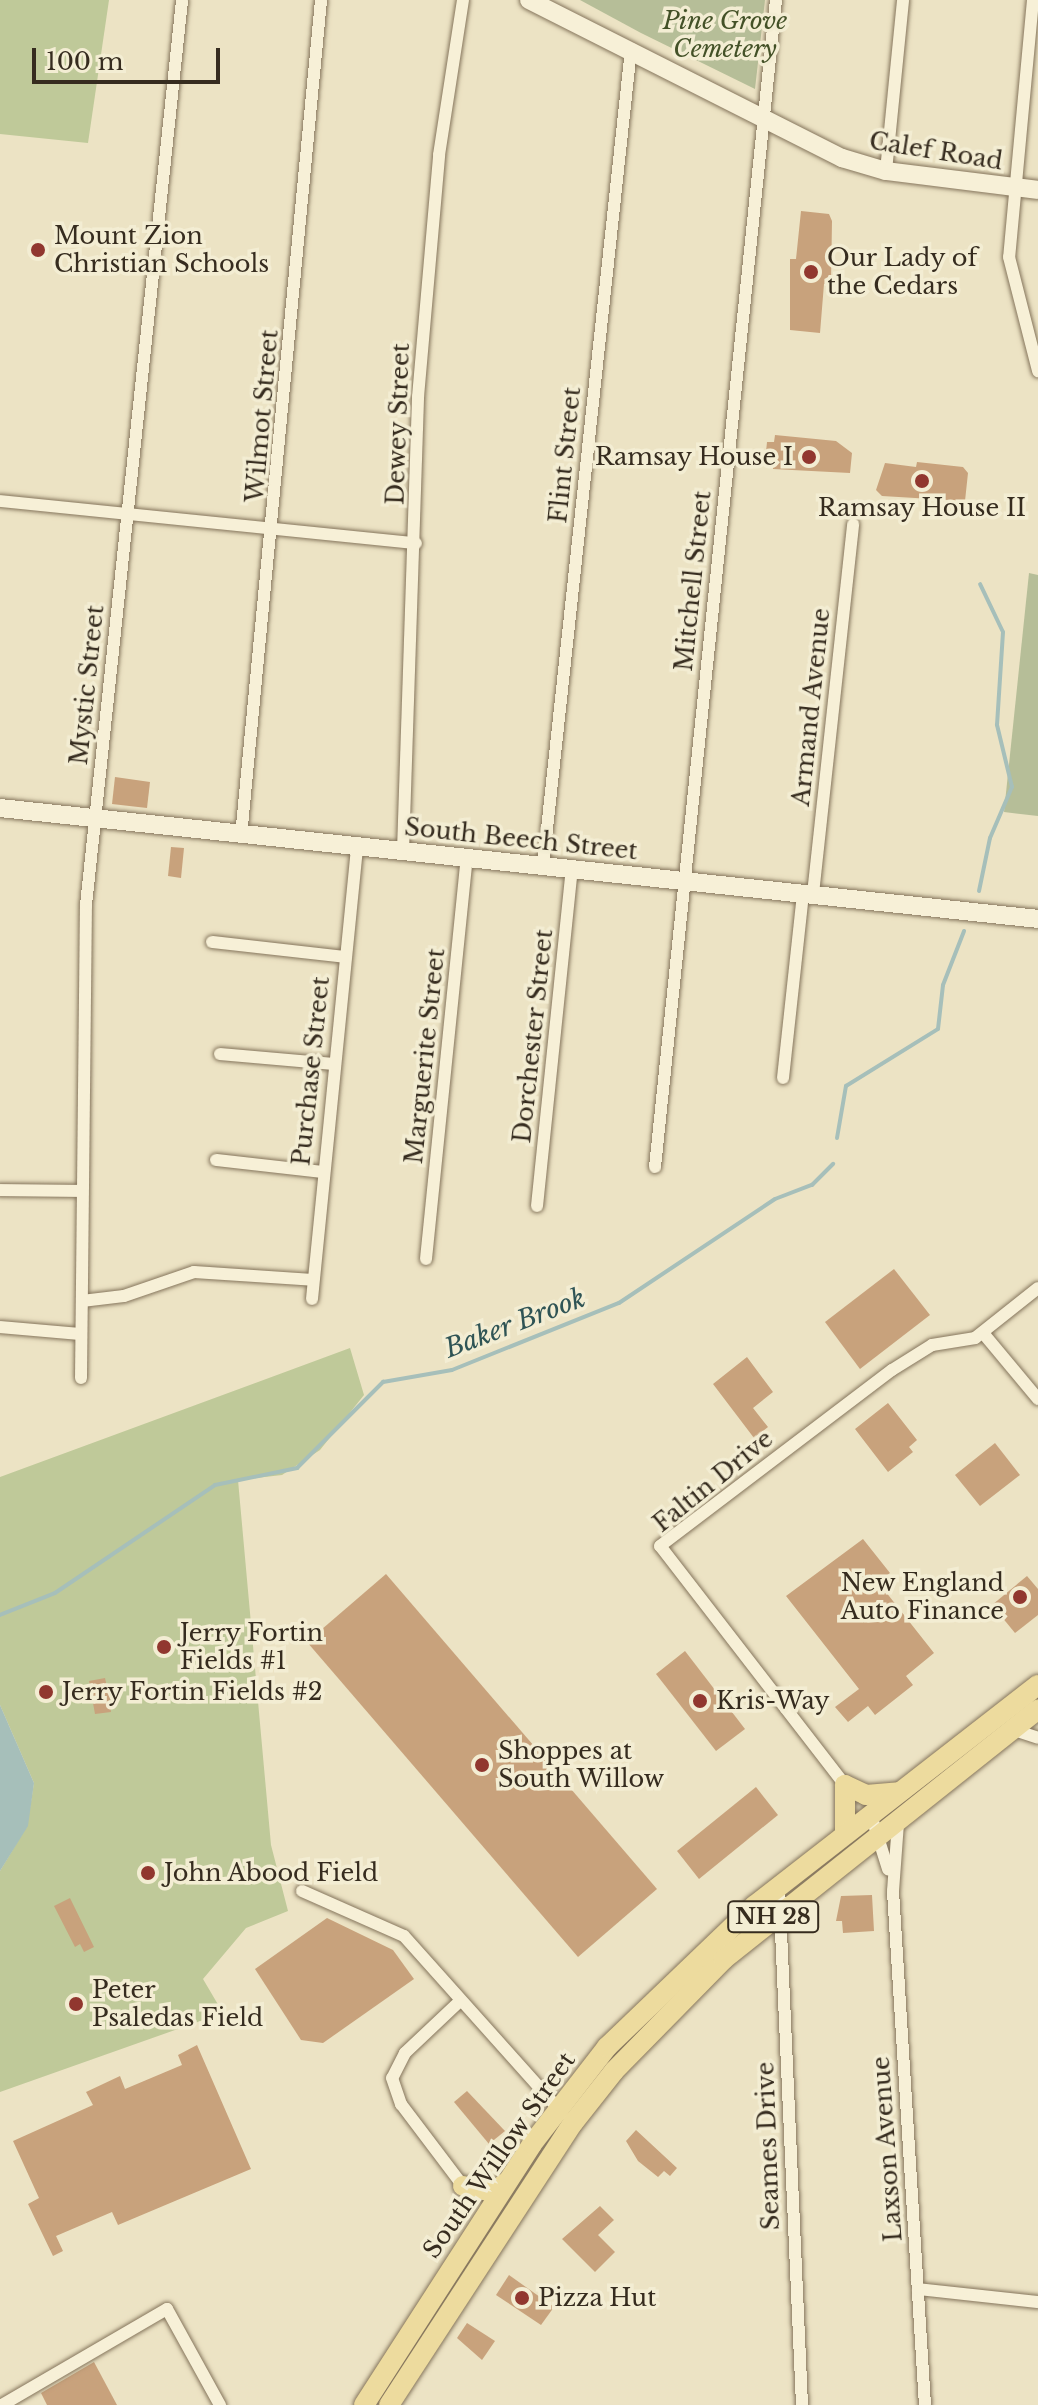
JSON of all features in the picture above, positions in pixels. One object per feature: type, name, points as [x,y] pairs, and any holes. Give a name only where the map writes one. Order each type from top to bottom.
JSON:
[{"type":"main road","name":"South Willow Street","points":[[389,2405],[573,2123],[692,1989],[874,1825],[899,1792],[1038,1685]]},
{"type":"main road","name":"South Willow Street","points":[[364,2405],[557,2108],[677,1977],[779,1886],[845,1834],[900,1816],[1038,1709]]},
{"type":"main road","points":[[845,1834],[845,1785],[866,1795],[899,1792]]},
{"type":"main road","points":[[463,2186],[494,2192],[510,2177]]},
{"type":"main road","points":[[463,2186],[485,2215]]},
{"type":"street","name":"Mystic Street","points":[[81,1378],[83,992],[96,819],[182,0]]},
{"type":"street","name":"Wilmot Street","points":[[241,836],[275,528],[321,0]]},
{"type":"street","name":"Dewey Street","points":[[403,851],[416,543],[418,397],[439,155],[463,0]]},
{"type":"street","name":"Calef Road","points":[[529,0],[842,158],[886,171],[1038,190]]},
{"type":"street","name":"Mitchell Street","points":[[655,1167],[776,0]]},
{"type":"street","points":[[886,171],[903,0]]},
{"type":"street","points":[[1033,0],[1014,187],[1010,271],[1038,371]]},
{"type":"street","name":"Flint Street","points":[[543,866],[631,49]]},
{"type":"street","points":[[0,501],[416,543]]},
{"type":"street","name":"Armand Avenue","points":[[783,1078],[853,524]]},
{"type":"street","name":"South Beech Street","points":[[0,808],[1038,919]]},
{"type":"street","name":"Purchase Street","points":[[312,1299],[357,847]]},
{"type":"street","name":"Marguerite Street","points":[[426,1259],[467,858]]},
{"type":"street","name":"Dorchester Street","points":[[537,1206],[572,870]]},
{"type":"street","points":[[212,942],[345,957]]},
{"type":"street","points":[[220,1054],[334,1064]]},
{"type":"street","points":[[216,1160],[323,1172]]},
{"type":"street","points":[[0,1190],[80,1191]]},
{"type":"street","points":[[82,1301],[124,1296],[194,1272],[313,1280]]},
{"type":"street","name":"Faltin Drive","points":[[845,1785],[660,1546],[920,1350],[983,1333],[1038,1288]]},
{"type":"street","points":[[0,1327],[80,1334]]},
{"type":"street","points":[[983,1333],[1038,1399]]},
{"type":"street","points":[[1011,1729],[1038,1738]]},
{"type":"street","name":"Laxson Avenue","points":[[900,1816],[893,1838],[893,1891],[925,2405]]},
{"type":"street","name":"Laxson Avenue","points":[[874,1825],[893,1891]]},
{"type":"street","name":"Seames Drive","points":[[779,1886],[802,2405]]},
{"type":"street","points":[[302,1891],[394,1928],[573,2123]]},
{"type":"street","points":[[460,2001],[405,2053],[392,2078],[401,2104],[463,2186]]},
{"type":"street","points":[[918,2289],[1038,2302]]},
{"type":"street","points":[[2,2405],[167,2309],[220,2405]]},
{"type":"green space","points":[[0,0],[109,0],[88,143],[0,134]]},
{"type":"green space","name":"Pine Grove Cemetery","points":[[580,0],[765,0],[755,89],[641,33]]},
{"type":"green space","points":[[1029,573],[1038,575],[1038,816],[1004,812]]},
{"type":"green space","points":[[350,1348],[364,1395],[320,1450],[282,1475],[238,1480],[271,1845],[288,1911],[246,1928],[203,1979],[223,2013],[0,2092],[0,1871],[27,1826],[34,1783],[0,1705],[0,1477]]},
{"type":"water","points":[[0,1705],[34,1783],[28,1826],[0,1871]]},
{"type":"building","name":"Our Lady of the Cedars","points":[[801,211],[829,214],[832,221],[831,284],[824,284],[820,333],[790,330],[790,259],[796,259]]},
{"type":"building","name":"Ramsay House I","points":[[775,435],[836,441],[852,453],[850,473],[773,469],[773,463],[765,462],[767,442],[774,442]]},
{"type":"building","name":"Ramsay House II","points":[[917,462],[963,467],[968,473],[965,501],[882,496],[876,490],[885,463],[916,467]]},
{"type":"building","points":[[115,777],[150,782],[147,808],[112,804]]},
{"type":"building","points":[[171,847],[184,848],[181,878],[168,876]]},
{"type":"building","points":[[894,1269],[930,1315],[860,1369],[825,1322]]},
{"type":"building","points":[[747,1357],[773,1392],[753,1408],[768,1427],[754,1438],[713,1384]]},
{"type":"building","points":[[888,1403],[917,1440],[909,1447],[913,1452],[888,1472],[855,1429]]},
{"type":"building","points":[[995,1443],[1020,1475],[980,1506],[955,1475]]},
{"type":"building","points":[[863,1539],[890,1573],[878,1582],[934,1653],[906,1676],[913,1685],[875,1715],[868,1706],[848,1722],[835,1707],[859,1689],[786,1596]]},
{"type":"building","name":"Shoppes at South Willow","points":[[386,1574],[657,1889],[578,1957],[307,1642]]},
{"type":"building","name":"New England Auto Finance","points":[[1027,1576],[1038,1589],[1038,1615],[1015,1633],[992,1605]]},
{"type":"building","name":"Kris-Way","points":[[685,1651],[745,1729],[716,1751],[656,1674]]},
{"type":"building","points":[[105,1678],[107,1687],[115,1685],[118,1698],[109,1700],[111,1712],[95,1714],[89,1681]]},
{"type":"building","points":[[756,1787],[778,1815],[699,1879],[677,1851]]},
{"type":"building","points":[[872,1895],[874,1931],[843,1933],[842,1921],[836,1921],[841,1896]]},
{"type":"building","points":[[70,1898],[94,1947],[84,1952],[80,1944],[75,1947],[54,1906]]},
{"type":"building","points":[[327,1918],[393,1950],[414,1979],[323,2043],[301,2040],[255,1969]]},
{"type":"building","points":[[197,2045],[251,2169],[118,2225],[112,2212],[56,2236],[63,2251],[53,2256],[28,2204],[39,2198],[13,2141],[93,2105],[86,2092],[120,2076],[125,2089],[182,2065],[178,2055]]},
{"type":"building","points":[[467,2091],[505,2131],[489,2144],[454,2102]]},
{"type":"building","points":[[636,2130],[677,2168],[670,2176],[664,2171],[658,2177],[638,2161],[626,2141]]},
{"type":"building","points":[[600,2206],[614,2220],[598,2235],[615,2252],[595,2272],[562,2239]]},
{"type":"building","name":"Pizza Hut","points":[[509,2275],[554,2307],[541,2325],[496,2295]]},
{"type":"building","points":[[467,2323],[495,2341],[482,2360],[457,2338]]},
{"type":"building","points":[[94,2362],[117,2405],[47,2405],[41,2393]]},
{"type":"waterway","name":"Baker Brook","points":[[979,891],[990,838],[1012,787],[997,725],[1003,632],[980,584]]},
{"type":"waterway","name":"Baker Brook","points":[[837,1138],[846,1086],[938,1029],[943,985],[964,931]]},
{"type":"waterway","name":"Baker Brook","points":[[0,1615],[55,1593],[215,1485],[297,1468],[383,1382],[452,1370],[619,1303],[775,1199],[812,1185],[833,1164]]},
{"type":"place","name":"Mount Zion Christian Schools","points":[[38,250]]},
{"type":"place","name":"Our Lady of the Cedars","points":[[811,272]]},
{"type":"place","name":"Ramsay House I","points":[[809,457]]},
{"type":"place","name":"Ramsay House II","points":[[922,481]]},
{"type":"place","name":"New England Auto Finance","points":[[1020,1597]]},
{"type":"place","name":"Jerry Fortin Fields #1","points":[[164,1647]]},
{"type":"place","name":"Jerry Fortin Fields #2","points":[[46,1692]]},
{"type":"place","name":"Kris-Way","points":[[700,1701]]},
{"type":"place","name":"Shoppes at South Willow","points":[[482,1765]]},
{"type":"place","name":"John Abood Field","points":[[148,1873]]},
{"type":"place","name":"Peter Psaledas Field","points":[[76,2004]]},
{"type":"place","name":"Pizza Hut","points":[[522,2298]]}]
